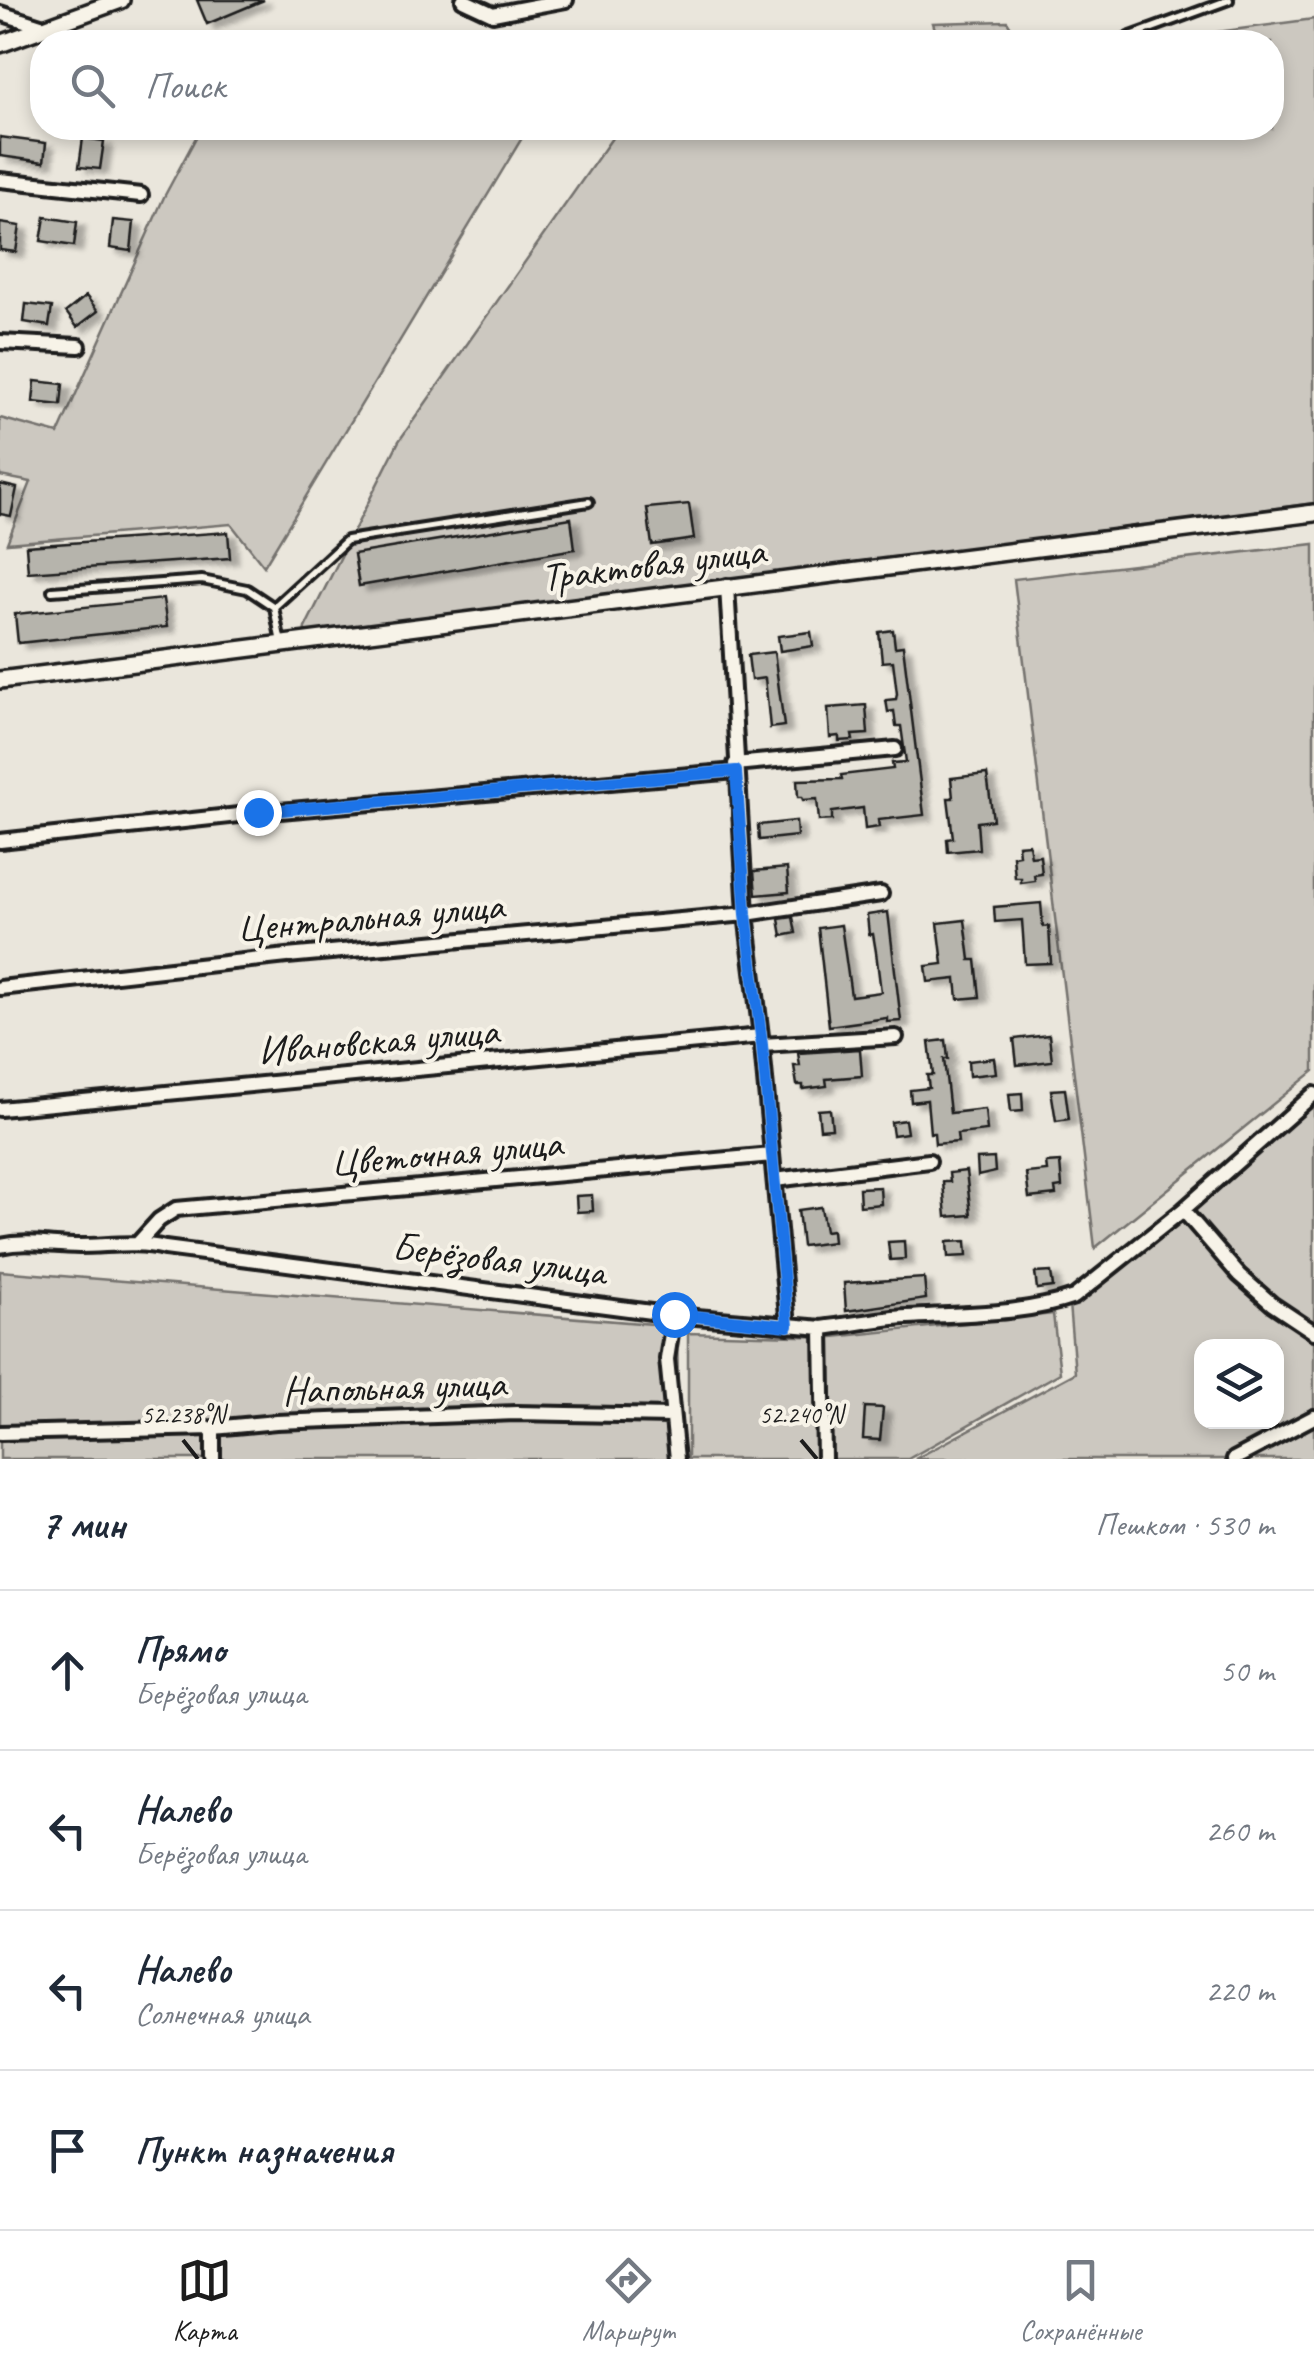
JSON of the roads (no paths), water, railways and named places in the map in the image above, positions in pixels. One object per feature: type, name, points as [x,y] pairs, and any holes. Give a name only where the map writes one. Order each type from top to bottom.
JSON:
[{"type":"street","points":[[41,30],[122,0]]},
{"type":"street","points":[[464,0],[493,14],[566,0]]},
{"type":"street","points":[[0,13],[47,28]]},
{"type":"street","points":[[0,44],[30,34]]},
{"type":"street","points":[[0,180],[142,195]]},
{"type":"street","points":[[0,342],[79,346]]},
{"type":"street","name":"Трактовая улица","points":[[0,680],[1314,513]]},
{"type":"street","points":[[726,586],[746,914],[762,1041],[788,1326]]},
{"type":"street","points":[[0,841],[895,750]]},
{"type":"street","name":"Центральная улица","points":[[0,988],[287,956],[746,914],[882,894]]},
{"type":"street","name":"Ивановская улица","points":[[0,1109],[762,1041],[896,1037]]},
{"type":"street","name":"Берёзовая улица","points":[[0,1246],[23,1241],[77,1246],[138,1242],[674,1314],[822,1328],[1052,1304],[1074,1296],[1183,1210],[1314,1094]]},
{"type":"street","name":"Цветочная улица","points":[[138,1242],[176,1209],[772,1155]]},
{"type":"street","points":[[775,1180],[929,1162]]},
{"type":"street","points":[[1183,1210],[1239,1275],[1272,1304],[1314,1332]]},
{"type":"street","points":[[674,1314],[667,1359],[676,1459]]},
{"type":"street","points":[[822,1328],[824,1459]]},
{"type":"street","name":"Напольная улица","points":[[0,1433],[213,1428],[516,1413],[671,1416]]},
{"type":"street","points":[[1234,1459],[1314,1418]]},
{"type":"street","points":[[213,1428],[213,1459]]},
{"type":"lane","points":[[1147,30],[1229,0]]},
{"type":"lane","points":[[274,607],[347,540],[589,502]]},
{"type":"lane","points":[[52,591],[202,580],[247,589],[274,607],[281,644]]}]
